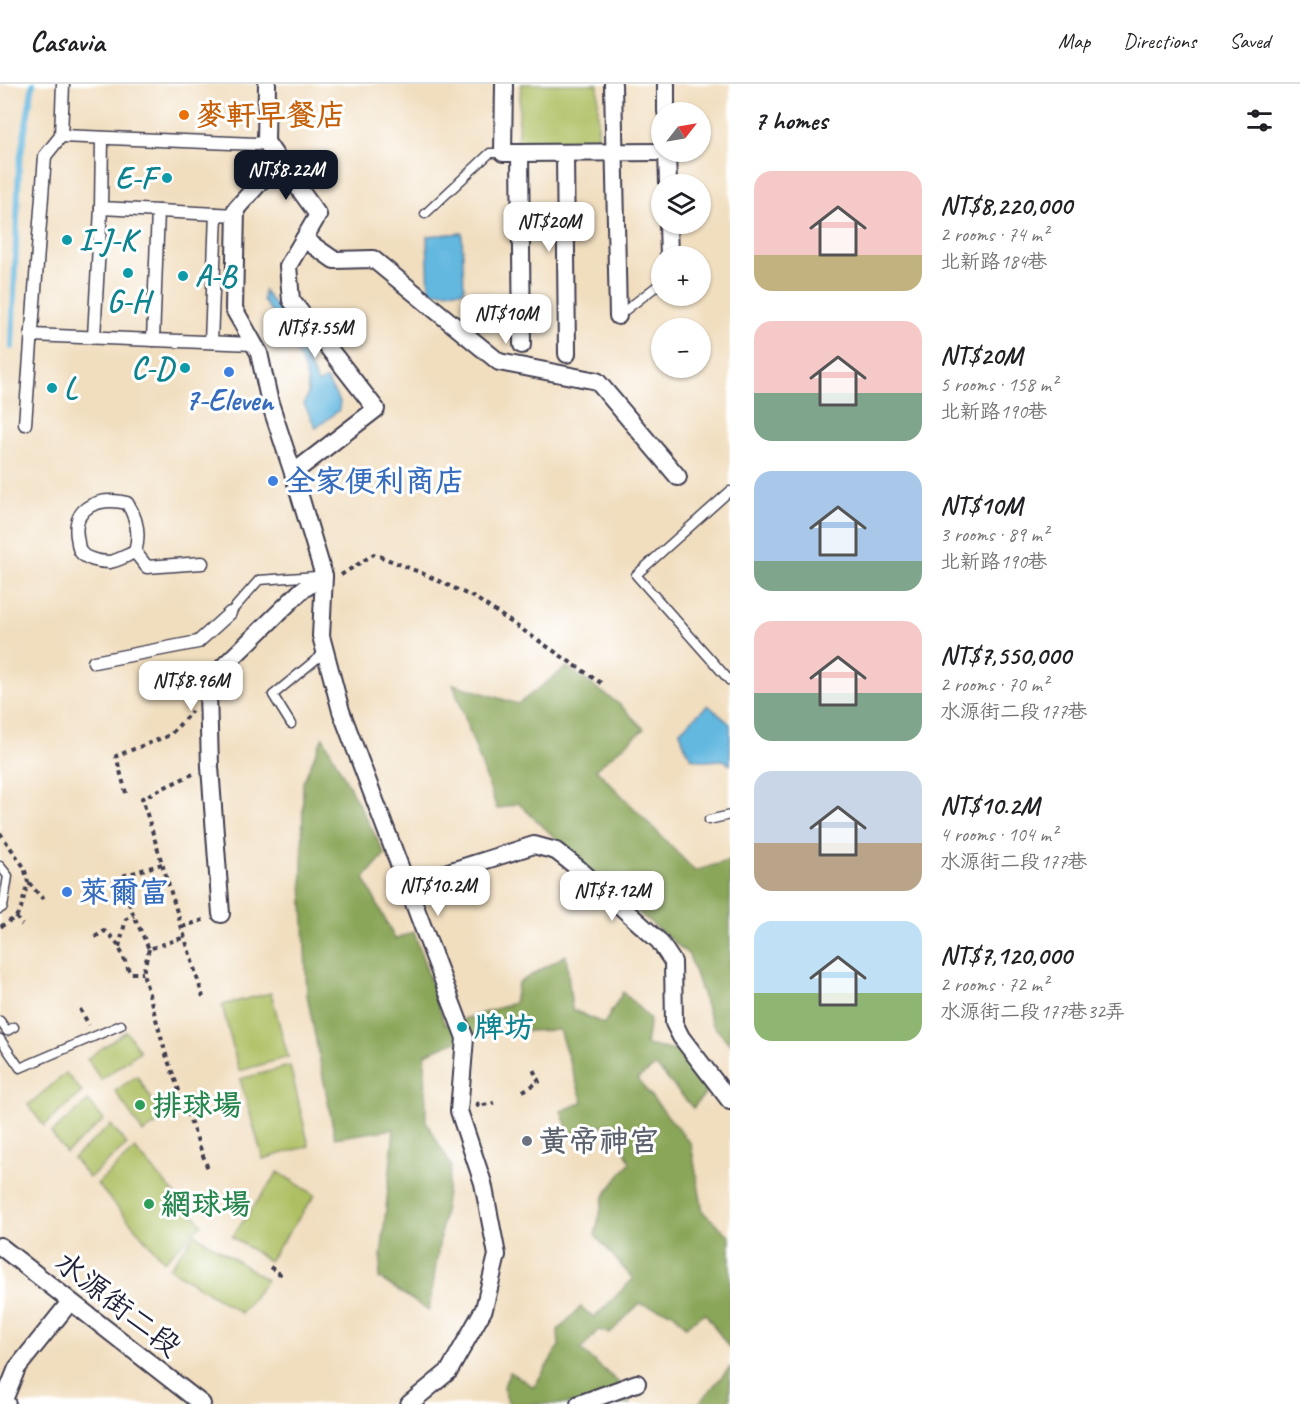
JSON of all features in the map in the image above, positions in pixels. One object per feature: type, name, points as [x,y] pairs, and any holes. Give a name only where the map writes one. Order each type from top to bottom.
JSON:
[{"type":"street","points":[[25,424],[45,156],[61,136],[63,84]]},
{"type":"street","points":[[267,84],[266,142],[318,215],[288,266],[291,300],[376,409],[293,473]]},
{"type":"street","points":[[504,84],[503,153],[651,152]]},
{"type":"street","points":[[613,84],[618,316]]},
{"type":"street","points":[[666,84],[666,102]]},
{"type":"street","points":[[61,136],[256,144],[266,142]]},
{"type":"street","points":[[94,337],[101,208],[102,138]]},
{"type":"street","points":[[520,153],[522,345]]},
{"type":"street","points":[[565,153],[567,354]]},
{"type":"street","points":[[279,161],[236,209],[234,309],[260,353],[270,404],[324,576],[321,636],[341,711],[465,1038],[459,1112],[483,1183],[497,1255],[484,1309],[449,1371],[409,1404]]},
{"type":"street","points":[[101,208],[236,215]]},
{"type":"street","points":[[153,340],[158,211]]},
{"type":"street","points":[[211,342],[216,214]]},
{"type":"street","points":[[304,239],[334,260],[373,259],[499,362],[597,381],[678,477]]},
{"type":"street","points":[[31,335],[253,344]]},
{"type":"street","points":[[114,500],[127,503],[133,512],[139,538],[135,552],[109,562],[88,558],[80,551],[75,525],[82,511],[95,503],[114,500]]},
{"type":"street","points":[[135,552],[147,567],[202,563]]},
{"type":"street","points":[[221,914],[210,766],[208,692],[224,666],[302,590],[324,576]]},
{"type":"street","points":[[94,662],[198,642],[230,613]]},
{"type":"street","points":[[407,885],[534,845],[556,851],[659,941],[673,962],[674,1023],[681,1037],[730,1101]]},
{"type":"street","name":"水源街二段","points":[[0,1246],[202,1404]]},
{"type":"street","points":[[4,1402],[17,1368],[70,1302]]},
{"type":"street","points":[[579,1404],[637,1383]]},
{"type":"lane","points":[[425,214],[490,153],[503,153]]},
{"type":"lane","points":[[618,316],[651,290]]},
{"type":"lane","points":[[730,491],[636,575],[730,681]]},
{"type":"lane","points":[[230,613],[259,580],[324,576]]},
{"type":"lane","points":[[291,724],[273,694],[325,652]]},
{"type":"lane","points":[[709,820],[730,815]]},
{"type":"lane","points":[[0,866],[8,876],[3,907],[0,909]]},
{"type":"lane","points":[[0,1021],[7,1031],[14,1027]]},
{"type":"lane","points":[[0,1039],[20,1068],[121,1025]]},
{"type":"path","points":[[324,576],[343,575],[374,554],[477,599],[601,683]]},
{"type":"path","points":[[126,793],[116,756],[170,735],[208,692]]},
{"type":"path","points":[[203,997],[142,798],[210,766]]},
{"type":"path","points":[[162,864],[119,877],[149,949],[143,974],[167,1058],[208,1168]]},
{"type":"path","points":[[28,882],[42,898],[47,895]]},
{"type":"path","points":[[182,927],[221,914]]},
{"type":"path","points":[[119,947],[126,919],[134,916]]},
{"type":"path","points":[[16,917],[22,925]]},
{"type":"path","points":[[95,937],[104,931],[111,934],[130,973],[143,974]]},
{"type":"path","points":[[149,949],[185,937]]},
{"type":"path","points":[[524,1091],[538,1082],[532,1067]]},
{"type":"path","points":[[476,1099],[478,1106],[494,1103]]},
{"type":"path","points":[[270,1267],[280,1274],[278,1277]]},
{"type":"green space","points":[[521,84],[598,84],[598,142],[517,146]]},
{"type":"green space","points":[[567,667],[619,704],[644,729],[596,769],[695,871],[730,860],[730,1044],[712,1024],[689,955],[597,877],[518,803],[497,809],[453,684],[518,704]]},
{"type":"green space","points":[[323,737],[385,854],[364,878],[395,939],[414,932],[445,1025],[514,1003],[518,983],[566,955],[572,1009],[604,1024],[623,992],[650,1019],[646,1045],[681,1052],[709,1089],[693,1108],[656,1066],[637,1079],[691,1144],[703,1212],[730,1236],[730,1349],[705,1313],[686,1326],[672,1312],[639,1304],[610,1333],[598,1330],[581,1350],[618,1382],[625,1399],[630,1404],[509,1404],[503,1388],[510,1372],[534,1387],[559,1346],[558,1330],[581,1307],[594,1318],[633,1279],[595,1235],[604,1196],[630,1162],[612,1123],[570,1136],[561,1111],[583,1102],[559,1030],[527,1031],[515,1019],[425,1054],[426,1121],[451,1166],[429,1311],[379,1278],[394,1129],[335,1138],[307,995],[302,878],[303,782]]},
{"type":"green space","points":[[271,993],[288,1057],[239,1071],[222,1005]]},
{"type":"green space","name":"排球場","points":[[126,1031],[140,1051],[101,1080],[87,1059]]},
{"type":"green space","points":[[290,1066],[309,1146],[263,1159],[240,1079]]},
{"type":"green space","name":"排球場","points":[[66,1073],[82,1092],[44,1126],[28,1105]]},
{"type":"green space","name":"排球場","points":[[137,1076],[164,1119],[143,1133],[115,1091]]},
{"type":"green space","name":"排球場","points":[[88,1101],[104,1120],[66,1153],[51,1133]]},
{"type":"green space","name":"排球場","points":[[111,1125],[127,1145],[89,1178],[73,1158]]},
{"type":"green space","name":"網球場","points":[[135,1149],[202,1224],[164,1261],[97,1184]]},
{"type":"green space","points":[[278,1172],[315,1195],[269,1261],[232,1237]]},
{"type":"green space","points":[[195,1234],[267,1280],[241,1313],[169,1268]]},
{"type":"green space","points":[[730,1367],[730,1400],[726,1404],[698,1404]]},
{"type":"water","points":[[462,233],[464,291],[429,292],[427,236]]},
{"type":"water","points":[[264,291],[290,324],[318,384],[326,379],[340,402],[339,410],[316,428],[304,404],[308,390],[304,368],[292,343],[263,300]]},
{"type":"water","points":[[708,705],[730,724],[730,765],[724,760],[705,761],[692,758],[684,744],[680,731]]},
{"type":"waterway","points":[[12,347],[19,165],[33,84]]},
{"type":"place","name":"麥軒早餐店","points":[[184,115]]},
{"type":"place","name":"E-F","points":[[167,178]]},
{"type":"place","name":"I-J-K","points":[[67,240]]},
{"type":"place","name":"G-H","points":[[128,273]]},
{"type":"place","name":"A-B","points":[[183,276]]},
{"type":"place","name":"C-D","points":[[185,368]]},
{"type":"place","name":"7-Eleven","points":[[229,372]]},
{"type":"place","name":"L","points":[[52,388]]},
{"type":"place","name":"全家便利商店","points":[[273,481]]},
{"type":"place","name":"萊爾富","points":[[67,892]]},
{"type":"place","name":"牌坊","points":[[462,1027]]},
{"type":"place","name":"排球場","points":[[140,1105]]},
{"type":"place","name":"黃帝神宮","points":[[527,1141]]},
{"type":"place","name":"網球場","points":[[149,1204]]}]
